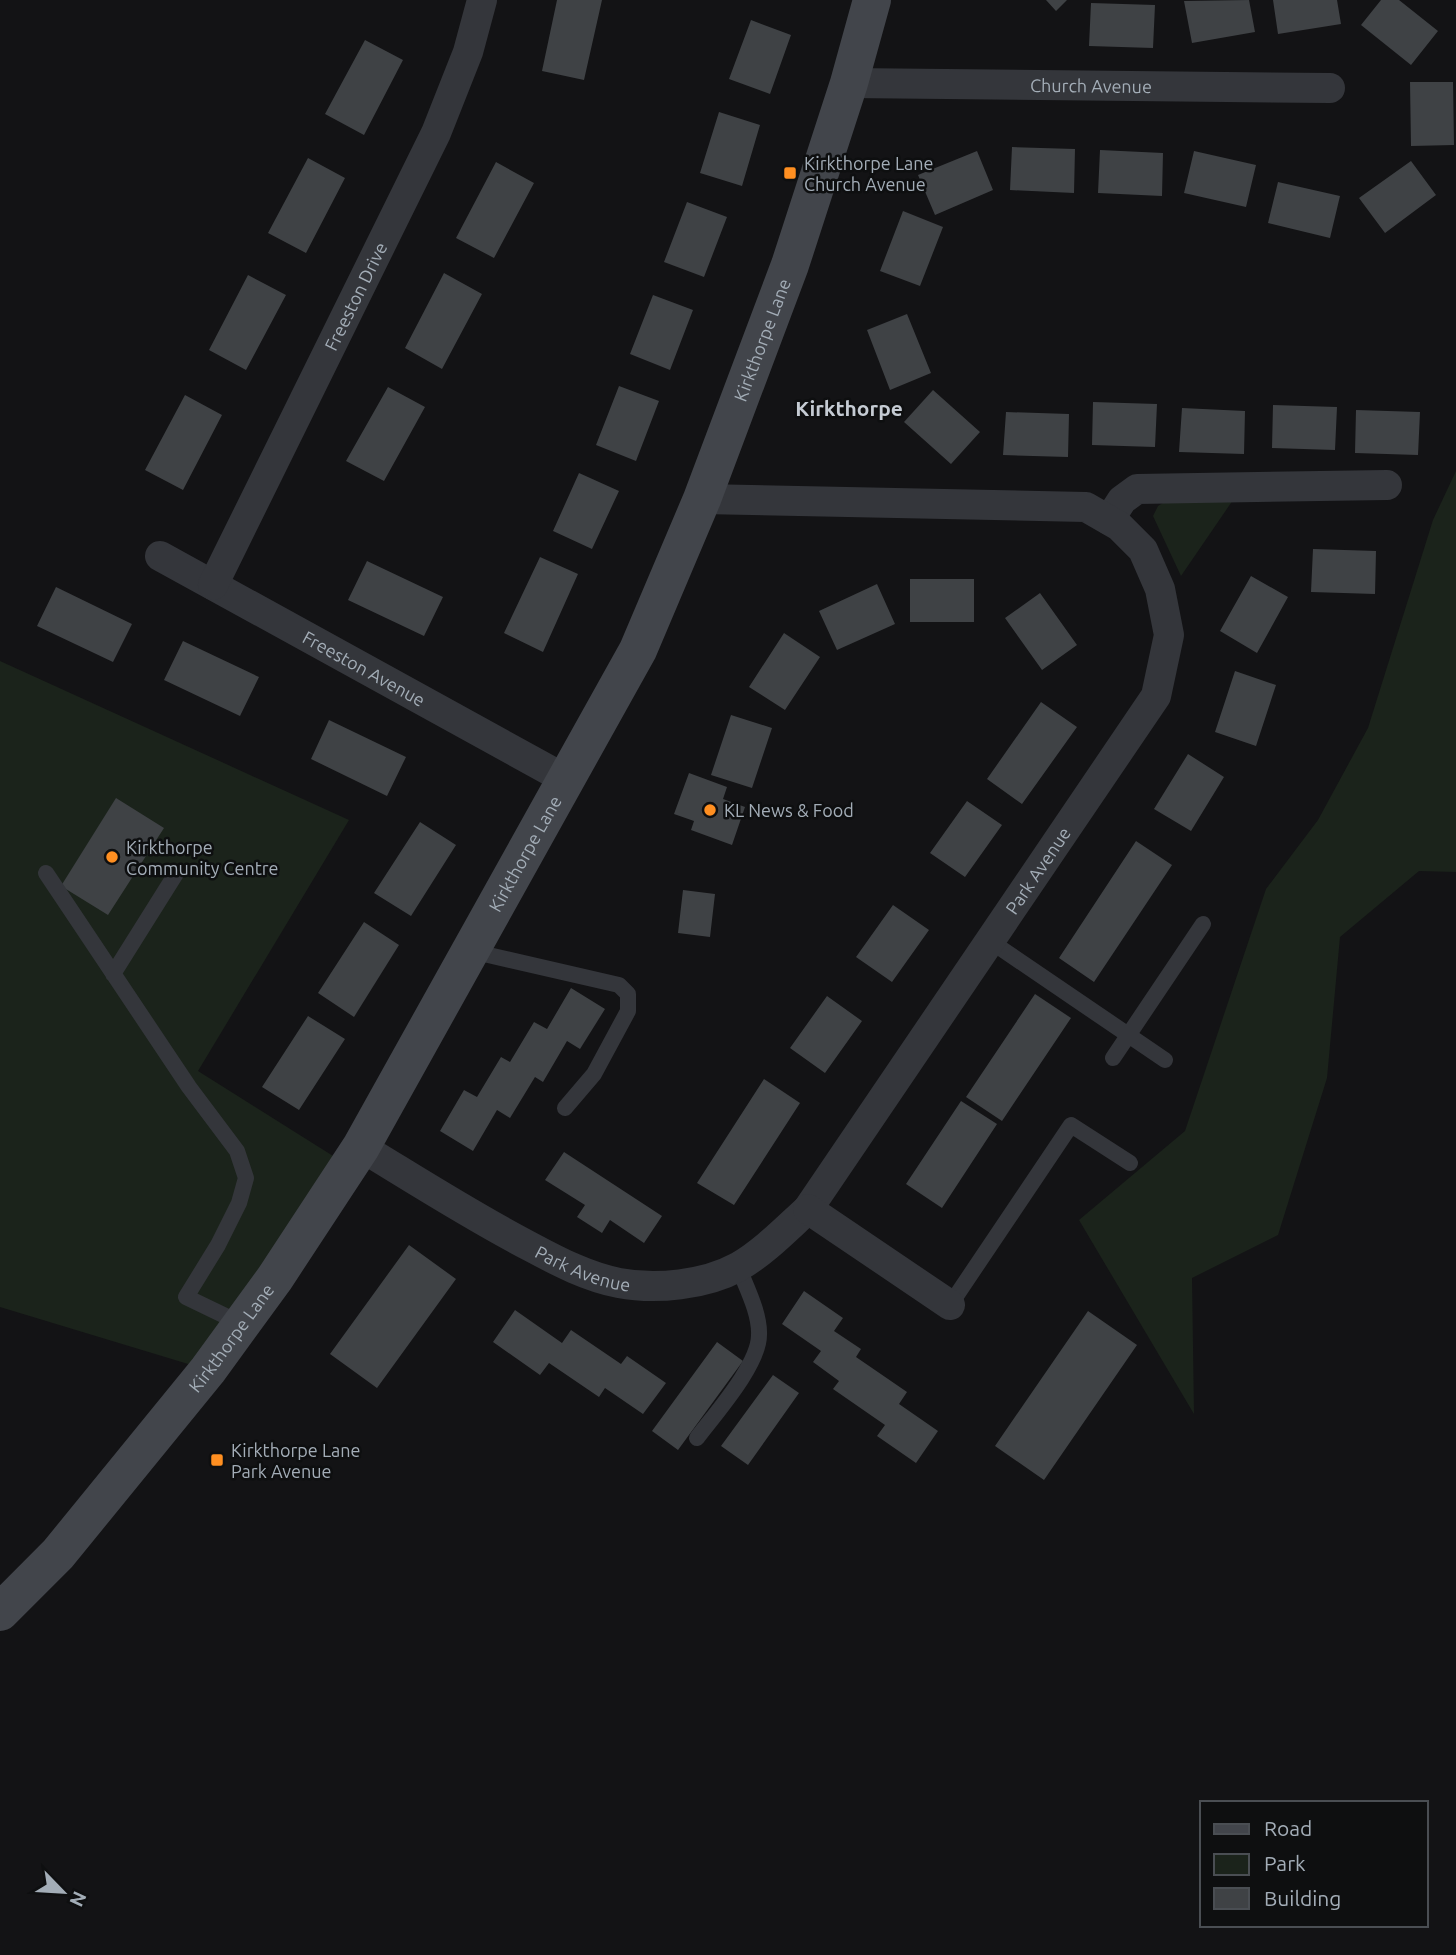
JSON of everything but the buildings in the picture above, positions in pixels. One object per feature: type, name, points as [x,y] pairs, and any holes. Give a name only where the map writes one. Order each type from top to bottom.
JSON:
[{"type":"street","name":"Freeston Drive","points":[[214,584],[436,133],[468,52],[482,0]]},
{"type":"street","name":"Kirkthorpe Lane","points":[[0,1612],[58,1554],[242,1324],[362,1147],[638,650],[702,499],[790,265],[849,83],[872,0]]},
{"type":"street","name":"Church Avenue","points":[[849,83],[1330,88]]},
{"type":"street","points":[[1109,520],[1122,500],[1136,489],[1387,485]]},
{"type":"street","name":"Park Avenue","points":[[362,1147],[504,1233],[570,1268],[620,1283],[664,1285],[699,1282],[738,1266],[774,1240],[808,1209],[1156,696],[1169,635],[1160,589],[1143,550],[1119,526],[1086,507],[702,499]]},
{"type":"street","name":"Freeston Avenue","points":[[160,556],[567,780]]},
{"type":"street","points":[[808,1209],[950,1305]]},
{"type":"lane","points":[[113,974],[177,872]]},
{"type":"lane","points":[[46,873],[189,1087],[237,1151],[246,1178],[239,1203],[219,1245],[186,1297],[242,1324]]},
{"type":"lane","points":[[1113,1058],[1203,923]]},
{"type":"lane","points":[[990,941],[1165,1060]]},
{"type":"lane","points":[[471,951],[619,985],[628,994],[628,1011],[617,1032],[594,1073],[565,1108]]},
{"type":"lane","points":[[950,1305],[1070,1125],[1130,1163]]},
{"type":"lane","points":[[697,1438],[754,1359],[759,1335],[754,1311],[738,1266]]},
{"type":"green space","points":[[1456,471],[1456,872],[1419,871],[1340,937],[1327,1078],[1278,1235],[1192,1278],[1194,1414],[1079,1220],[1185,1131],[1266,889],[1318,820],[1368,728],[1433,520]]},
{"type":"green space","points":[[1233,500],[1181,576],[1153,516],[1158,506],[1166,501]]},
{"type":"green space","points":[[0,661],[349,820],[198,1071],[349,1166],[208,1370],[0,1307]]},
{"type":"place","name":"Kirkthorpe Lane Church Avenue","points":[[790,173]]},
{"type":"place","name":"KL News & Food","points":[[710,810]]},
{"type":"place","name":"Kirkthorpe Community Centre","points":[[112,857]]},
{"type":"place","name":"Kirkthorpe Lane Park Avenue","points":[[217,1460]]},
{"type":"district","name":"Kirkthorpe","points":[[849,408]]}]
